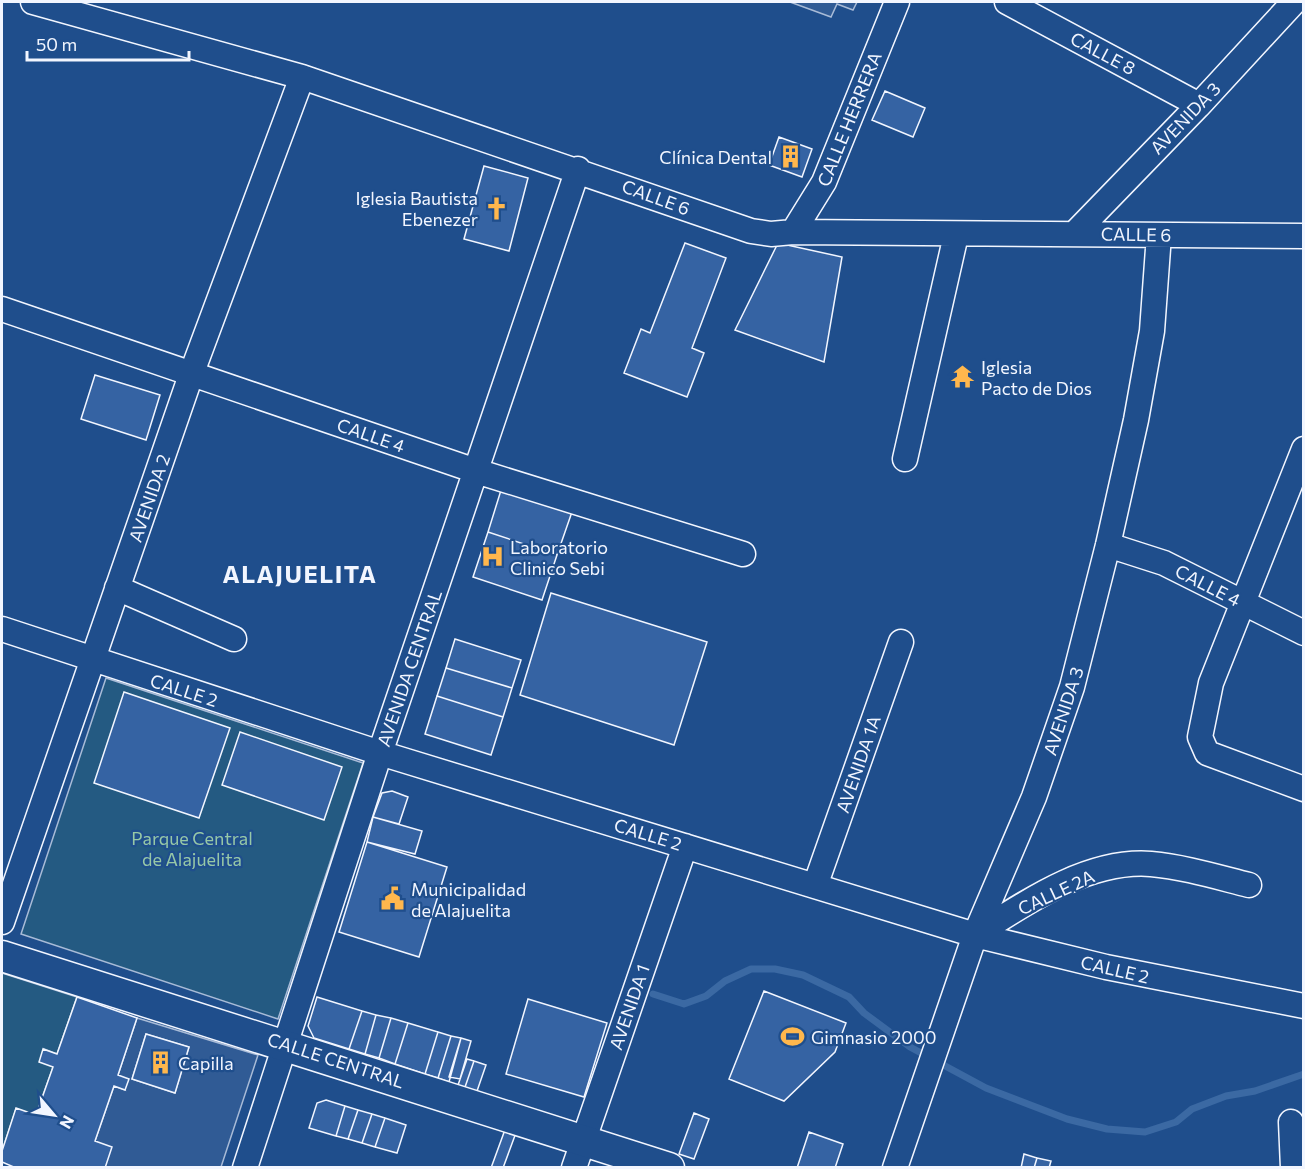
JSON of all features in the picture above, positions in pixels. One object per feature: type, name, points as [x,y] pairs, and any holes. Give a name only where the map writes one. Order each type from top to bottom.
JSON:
[{"type":"main road","name":"CALLE CENTRAL","points":[[2,956],[284,1044],[578,1154],[669,1167]]},
{"type":"street","name":"CALLE 6","points":[[33,2],[74,6],[302,76],[578,169],[750,231],[771,234],[794,232],[956,235],[1075,233],[1304,236]]},
{"type":"street","name":"CALLE HERRERA","points":[[794,232],[824,182],[897,2]]},
{"type":"street","name":"CALLE 8","points":[[1006,2],[1199,105]]},
{"type":"street","name":"AVENIDA 3","points":[[1075,233],[1199,105],[1294,2]]},
{"type":"street","name":"AVENIDA 2","points":[[2,922],[191,375],[302,76]]},
{"type":"street","name":"AVENIDA CENTRAL","points":[[245,1167],[380,753],[578,169]]},
{"type":"street","points":[[905,459],[956,235]]},
{"type":"street","name":"AVENIDA 3","points":[[895,1167],[975,935],[1034,797],[1068,698],[1108,545],[1152,331],[1160,235]]},
{"type":"street","name":"CALLE 4","points":[[2,309],[476,471],[742,554]]},
{"type":"street","points":[[1304,449],[1241,602],[1211,683],[1200,737],[1208,753],[1304,789]]},
{"type":"street","name":"CALLE 4","points":[[1108,545],[1164,562],[1304,633]]},
{"type":"street","points":[[117,588],[234,639]]},
{"type":"street","name":"CALLE 2","points":[[2,629],[380,753],[975,935],[1139,975],[1303,1006]]},
{"type":"street","name":"AVENIDA 1A","points":[[815,885],[901,642]]},
{"type":"street","name":"AVENIDA 1","points":[[578,1154],[685,846]]},
{"type":"street","name":"CALLE 2A","points":[[975,935],[1036,898],[1083,876],[1110,869],[1148,864],[1205,874],[1249,885]]},
{"type":"street","points":[[1291,1122],[1293,1167]]},
{"type":"green space","name":"Parque Central de Alajuelita","points":[[106,678],[363,763],[278,1019],[21,934]]},
{"type":"green space","points":[[2,973],[77,997],[57,1054],[44,1049],[53,1067],[36,1115],[16,1109],[2,1151]]},
{"type":"shaded area","points":[[790,2],[857,2],[853,10],[837,4],[831,17]]},
{"type":"shaded area","points":[[137,1018],[258,1055],[221,1167],[105,1167],[95,1141],[114,1086],[125,1090],[118,1075]],"holes":[[[146,1034],[189,1047],[175,1093],[132,1079]]]},
{"type":"building","points":[[885,91],[925,108],[913,137],[872,120]]},
{"type":"building","name":"Clínica Dental","points":[[779,137],[812,149],[802,177],[769,165]]},
{"type":"building","name":"Iglesia Bautista Ebenezer","points":[[484,166],[528,178],[509,251],[464,239]]},
{"type":"building","points":[[685,243],[726,258],[692,348],[704,353],[687,397],[624,373],[641,329],[650,333]]},
{"type":"building","points":[[778,243],[842,257],[824,362],[735,330]]},
{"type":"building","points":[[95,375],[160,395],[146,440],[81,419]]},
{"type":"building","points":[[502,487],[573,509],[557,555],[488,532]]},
{"type":"building","points":[[488,532],[557,555],[542,600],[473,577]]},
{"type":"building","points":[[551,593],[707,642],[674,745],[520,695]]},
{"type":"building","points":[[455,639],[521,660],[512,688],[446,668]]},
{"type":"building","points":[[446,668],[512,688],[503,717],[437,696]]},
{"type":"building","points":[[124,692],[230,728],[199,818],[94,783]]},
{"type":"building","points":[[437,696],[503,717],[491,755],[425,734]]},
{"type":"building","points":[[240,732],[342,767],[324,820],[222,785]]},
{"type":"building","points":[[392,791],[408,797],[399,824],[373,817],[382,793]]},
{"type":"building","points":[[373,817],[422,831],[415,854],[367,842]]},
{"type":"building","name":"Municipalidad de Alajuelita","points":[[367,842],[447,867],[419,957],[339,932]]},
{"type":"building","name":"Gimnasio 2000","points":[[764,991],[846,1023],[835,1052],[784,1101],[729,1079]]},
{"type":"building","points":[[77,997],[137,1018],[118,1075],[129,1079],[125,1090],[114,1086],[95,1141],[112,1147],[105,1168],[16,1168],[2,1162],[2,1151],[16,1108],[36,1115],[53,1067],[39,1062],[43,1049],[57,1054]]},
{"type":"building","points":[[317,997],[362,1011],[349,1049],[314,1038],[308,1026]]},
{"type":"building","points":[[528,999],[607,1023],[584,1097],[506,1074]]},
{"type":"building","points":[[362,1011],[376,1015],[365,1054],[349,1049]]},
{"type":"building","points":[[376,1015],[391,1018],[379,1058],[365,1054]]},
{"type":"building","points":[[391,1018],[408,1023],[395,1064],[379,1058]]},
{"type":"building","points":[[408,1023],[438,1032],[425,1074],[395,1064]]},
{"type":"building","points":[[438,1032],[451,1036],[438,1078],[425,1074]]},
{"type":"building","name":"Capilla","points":[[146,1034],[189,1047],[175,1093],[132,1079]]},
{"type":"building","points":[[451,1036],[461,1038],[449,1082],[438,1078]]},
{"type":"building","points":[[461,1038],[471,1041],[460,1079],[449,1077]]},
{"type":"building","points":[[467,1059],[474,1061],[464,1090],[457,1088]]},
{"type":"building","points":[[474,1061],[486,1065],[476,1094],[464,1090]]},
{"type":"building","points":[[326,1100],[345,1106],[336,1136],[309,1128],[317,1103]]},
{"type":"building","points":[[345,1106],[358,1110],[348,1139],[336,1136]]},
{"type":"building","points":[[358,1110],[372,1114],[362,1143],[348,1139]]},
{"type":"building","points":[[694,1113],[709,1119],[694,1159],[679,1154]]},
{"type":"building","points":[[372,1114],[385,1118],[375,1147],[362,1143]]},
{"type":"building","points":[[385,1118],[406,1125],[397,1153],[375,1147]]},
{"type":"building","points":[[506,1127],[517,1130],[503,1168],[491,1168]]},
{"type":"building","points":[[809,1132],[843,1144],[835,1168],[797,1168]]},
{"type":"building","points":[[1024,1154],[1037,1158],[1034,1168],[1021,1168]]},
{"type":"building","points":[[1037,1158],[1051,1161],[1049,1168],[1034,1168]]},
{"type":"waterway","points":[[653,994],[684,1004],[706,996],[725,981],[751,969],[775,969],[803,975],[849,997],[864,1013],[910,1047],[986,1088],[1067,1119],[1107,1129],[1145,1132],[1176,1122],[1192,1109],[1226,1096],[1255,1091],[1304,1074]]},
{"type":"place","name":"Clínica Dental","points":[[790,157]]},
{"type":"place","name":"Iglesia Bautista Ebenezer","points":[[496,208]]},
{"type":"place","name":"Iglesia Pacto de Dios","points":[[963,377]]},
{"type":"place","name":"Laboratorio Clinico Sebi","points":[[492,557]]},
{"type":"place","name":"Municipalidad de Alajuelita","points":[[393,899]]},
{"type":"place","name":"Gimnasio 2000","points":[[793,1037]]},
{"type":"place","name":"Capilla","points":[[160,1063]]},
{"type":"district","name":"ALAJUELITA","points":[[300,573]]}]
